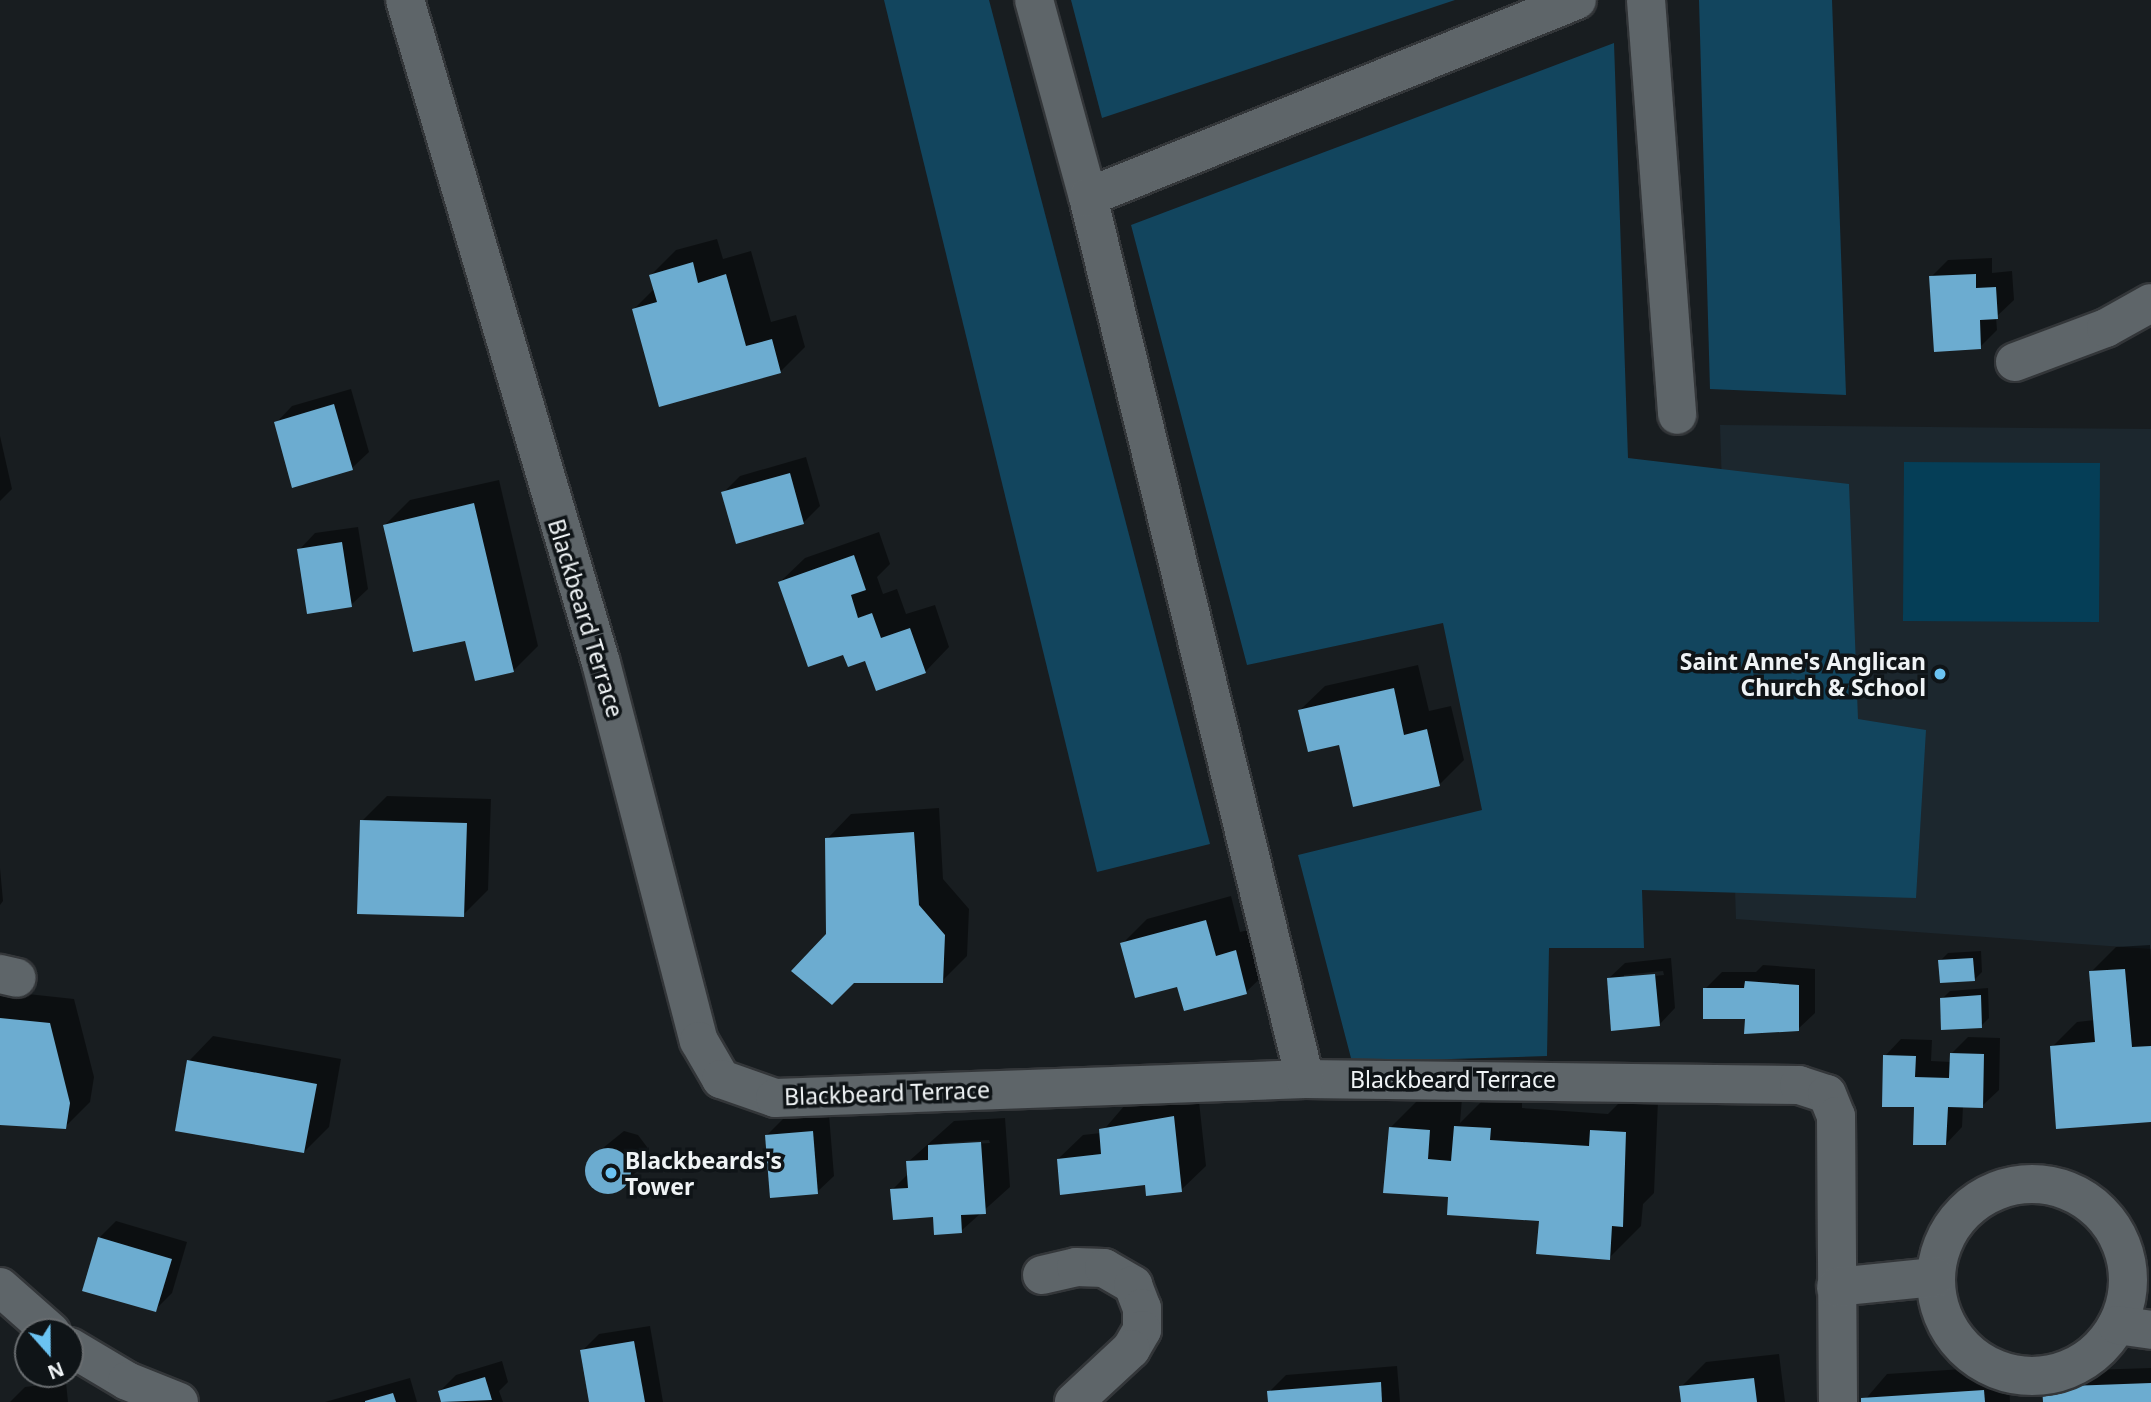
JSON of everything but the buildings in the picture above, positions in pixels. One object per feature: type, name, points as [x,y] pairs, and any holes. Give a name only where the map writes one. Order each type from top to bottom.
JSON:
[{"type":"street","name":"Blackbeard Terrace","points":[[405,0],[601,663],[699,1041],[721,1079],[775,1098],[1305,1079],[1800,1085],[1827,1094],[1836,1116],[1838,1402]]},
{"type":"street","points":[[1034,0],[1088,197],[1305,1079]]},
{"type":"street","points":[[1088,197],[1577,0]]},
{"type":"street","points":[[1646,0],[1677,415]]},
{"type":"street","points":[[2015,362],[2106,328],[2151,303]]},
{"type":"street","points":[[2041,1184],[2072,1192],[2098,1210],[2117,1234],[2127,1264],[2127,1295],[2134,1327],[2071,1368],[2040,1376],[2007,1374],[1977,1360],[1955,1338],[1940,1309],[1936,1277],[1942,1247],[1957,1219],[1981,1199],[2010,1186],[2041,1184]]},
{"type":"street","points":[[1042,1275],[1076,1266],[1104,1268],[1133,1285],[1142,1308],[1142,1330],[1131,1349],[1074,1402]]},
{"type":"street","points":[[1836,1287],[1936,1277]]},
{"type":"street","points":[[0,1287],[35,1318]]},
{"type":"street","points":[[84,1356],[127,1381],[179,1402]]},
{"type":"shaded area","points":[[884,0],[989,0],[1210,844],[1097,872]]},
{"type":"shaded area","points":[[1071,0],[1455,0],[1102,118]]},
{"type":"shaded area","points":[[1699,0],[1832,0],[1846,395],[1710,389]]},
{"type":"shaded area","points":[[1614,43],[1628,458],[1849,484],[1858,719],[1926,730],[1916,898],[1642,890],[1644,948],[1549,948],[1547,1056],[1352,1062],[1298,855],[1482,810],[1443,623],[1247,665],[1131,225]]},
{"type":"shaded area","name":"Saint Anne's Anglican Church & School","points":[[1720,425],[2151,429],[2151,949],[1736,919]]},
{"type":"shaded area","points":[[1904,462],[2100,463],[2099,622],[1903,621]]},
{"type":"place","name":"Saint Anne's Anglican Church & School","points":[[1940,674]]},
{"type":"place","name":"Blackbeards's Tower","points":[[611,1173]]}]
